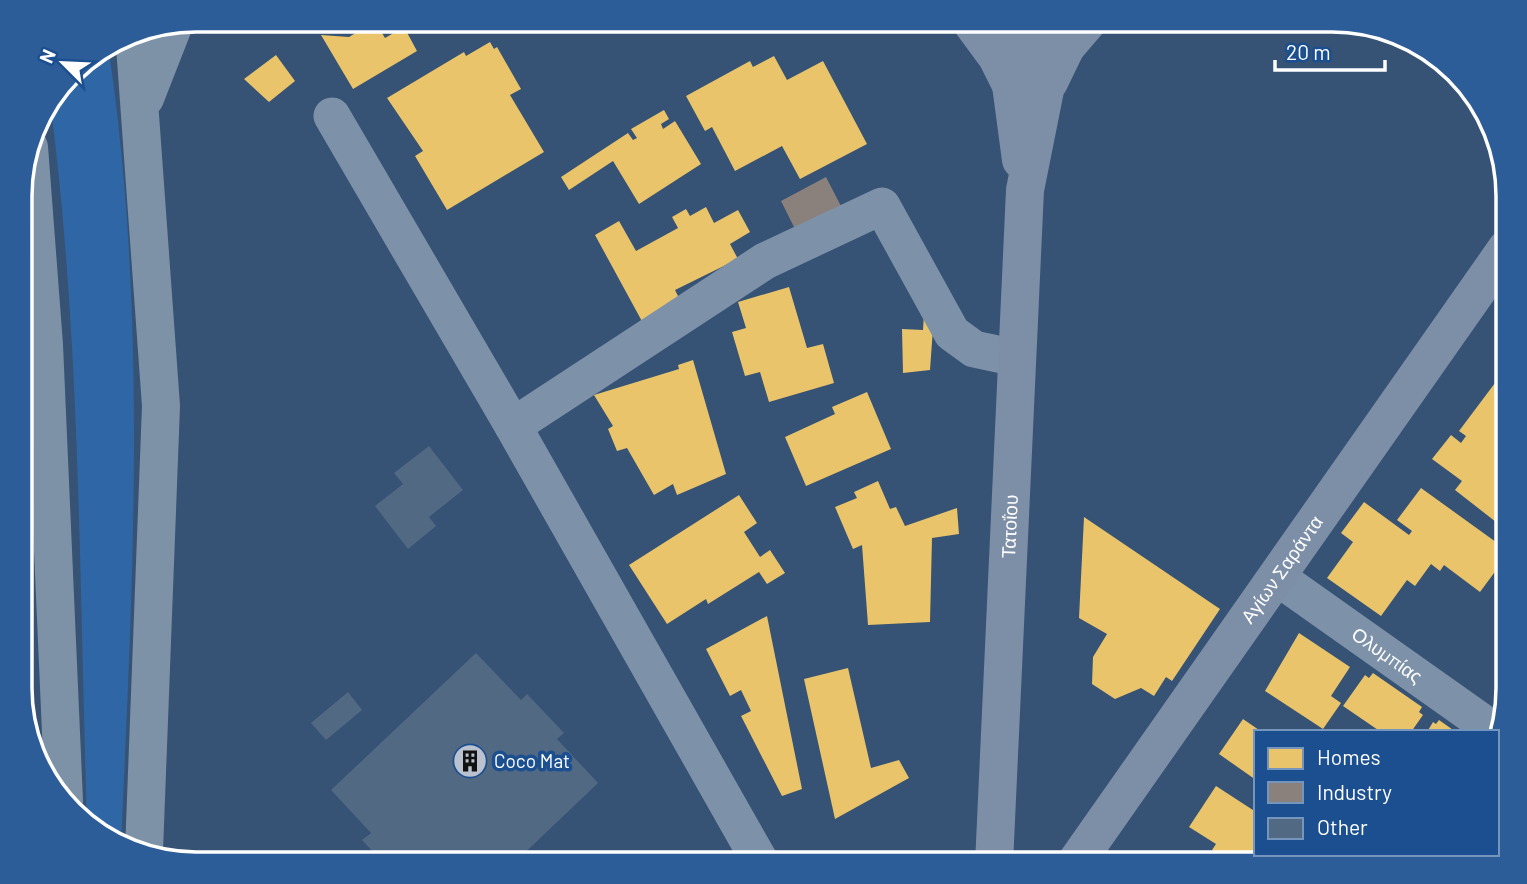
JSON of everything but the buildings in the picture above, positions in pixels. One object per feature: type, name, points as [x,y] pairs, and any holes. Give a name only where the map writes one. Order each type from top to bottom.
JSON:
[{"type":"highway","points":[[140,110],[170,34]]},
{"type":"highway","points":[[135,43],[161,406],[144,844]]},
{"type":"highway","points":[[32,190],[44,345],[63,786]]},
{"type":"main road","points":[[979,32],[997,57],[1028,88],[1079,32]]},
{"type":"main road","name":"Τατοΐου","points":[[1014,32],[1028,88]]},
{"type":"main road","name":"Τατοΐου","points":[[995,852],[1028,88],[1045,32]]},
{"type":"main road","name":"Αγίων Σαράντα","points":[[1083,852],[1277,577],[1495,279]]},
{"type":"street","points":[[332,116],[513,426],[755,852]]},
{"type":"street","points":[[513,426],[765,261],[882,206],[952,333],[974,349],[1016,358]]},
{"type":"street","name":"Ολυμπίας","points":[[1277,577],[1491,728]]},
{"type":"shaded area","points":[[109,56],[121,145],[133,344],[133,544],[121,835],[87,810],[77,461],[68,280],[52,117],[64,98],[98,98],[98,64]]},
{"type":"place","name":"Coco Mat","points":[[470,761]]}]
